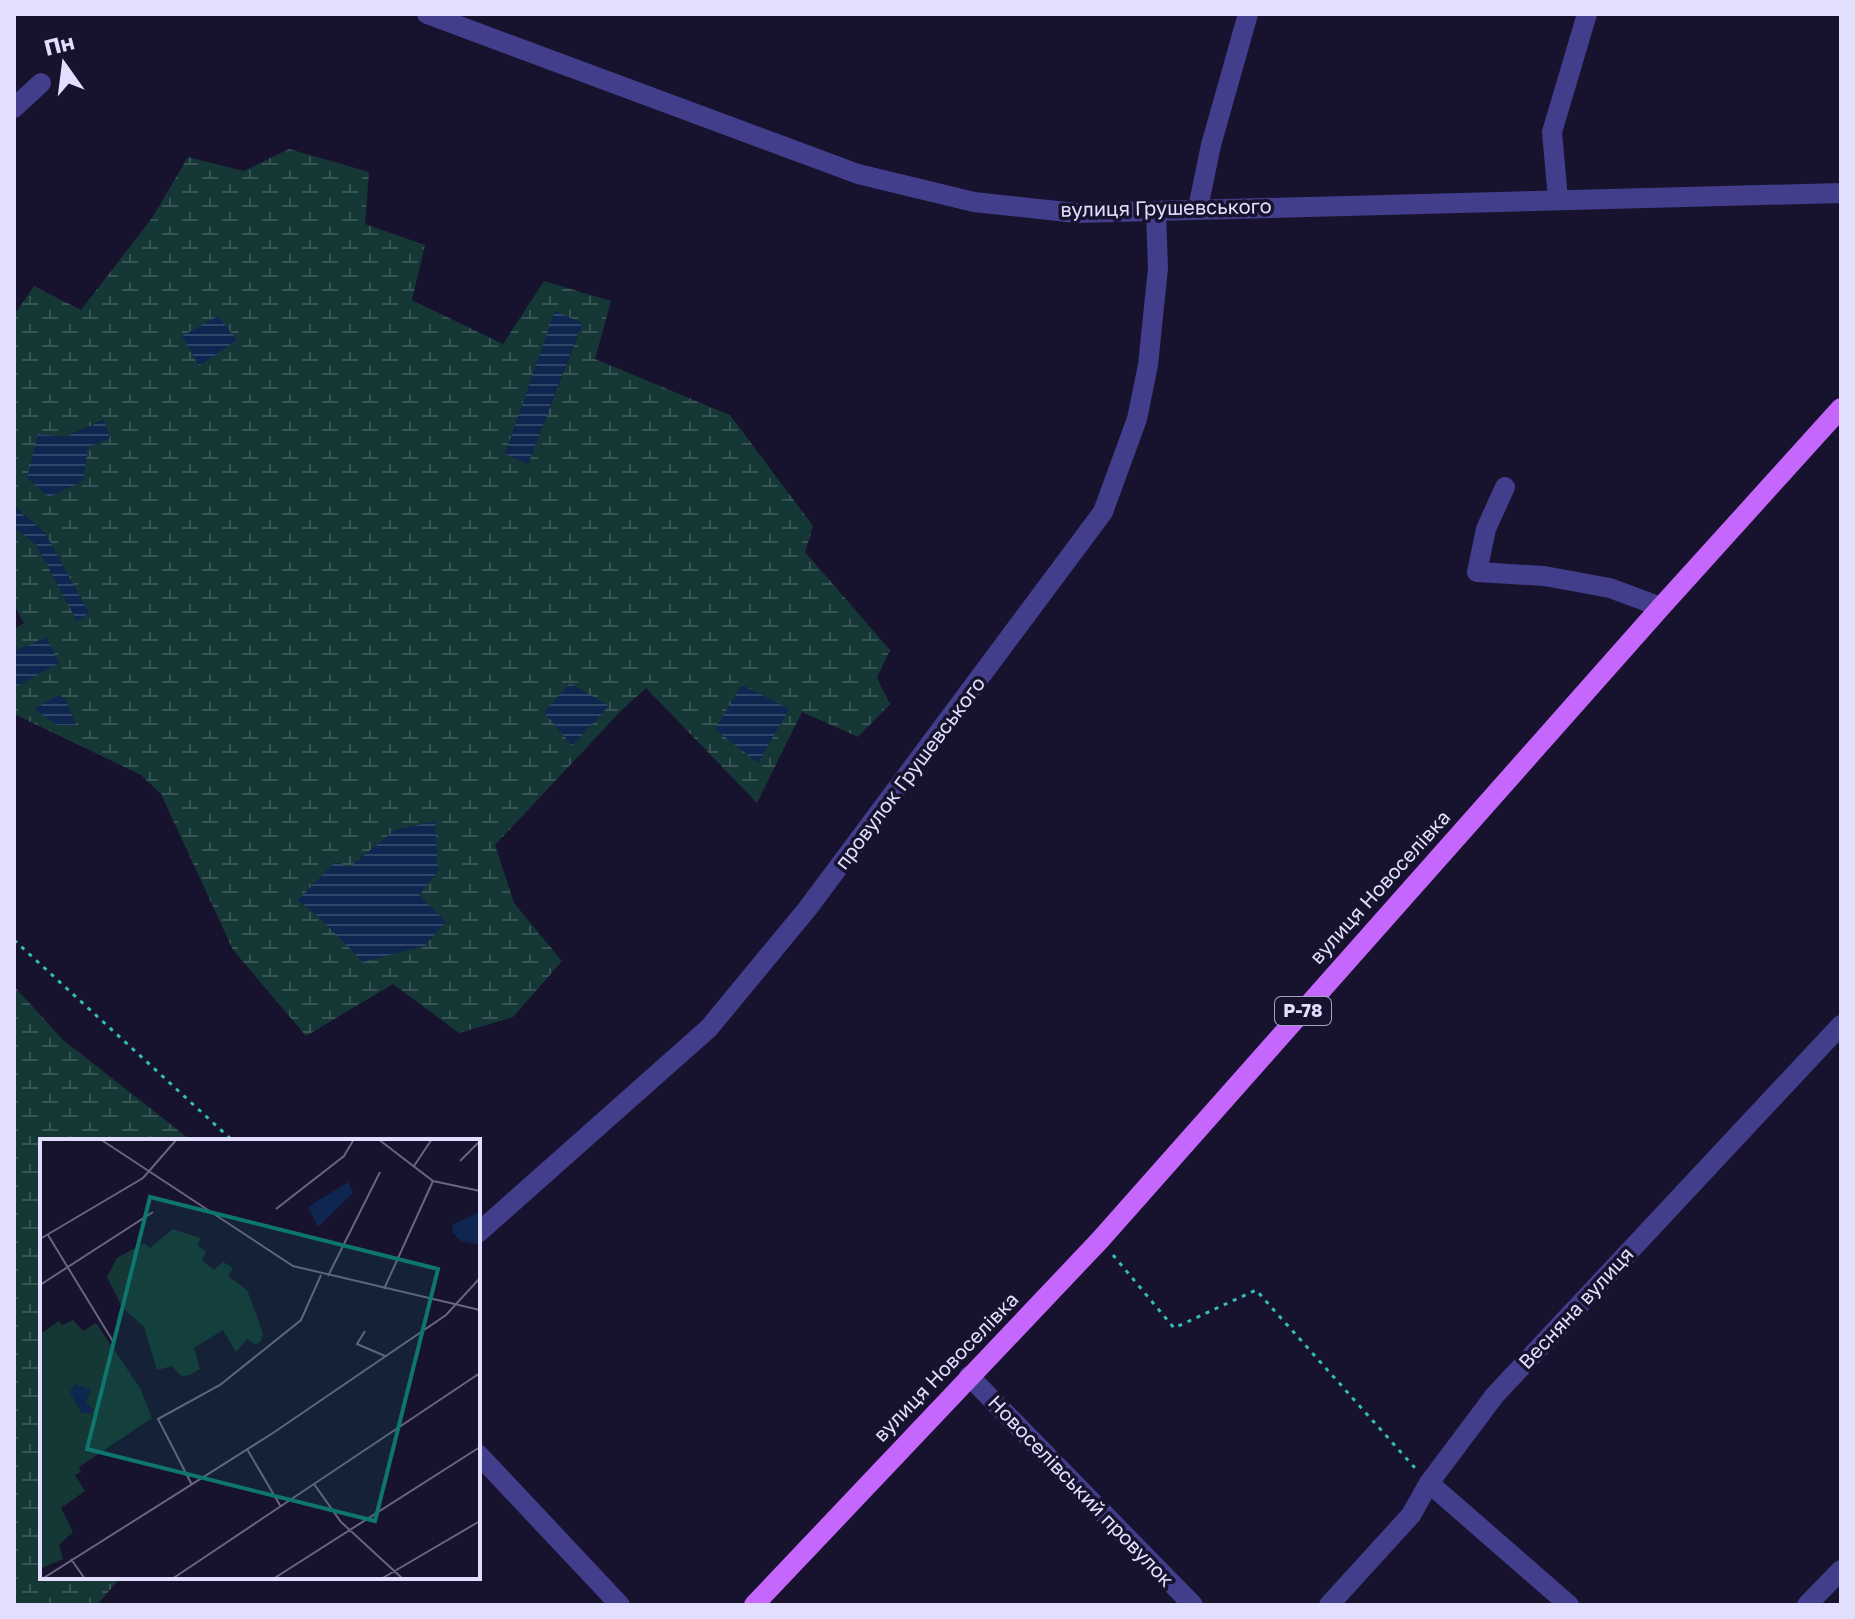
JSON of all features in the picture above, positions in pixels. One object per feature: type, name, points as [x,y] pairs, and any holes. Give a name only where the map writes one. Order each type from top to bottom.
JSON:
[{"type":"main road","name":"вулиця Новоселівка","points":[[754,1605],[1100,1240],[1841,408]]},
{"type":"street","name":"вулиця Грушевського","points":[[427,14],[858,174],[974,202],[1076,213],[1841,193]]},
{"type":"street","points":[[1198,208],[1211,145],[1248,14]]},
{"type":"street","points":[[1558,199],[1552,132],[1587,14]]},
{"type":"street","points":[[14,108],[41,83]]},
{"type":"street","name":"провулок Грушевського","points":[[480,1231],[709,1028],[808,908],[1103,512],[1137,419],[1148,365],[1158,268],[1156,212]]},
{"type":"street","points":[[1505,487],[1486,529],[1477,572],[1544,576],[1610,588],[1661,607]]},
{"type":"street","name":"Весняна вулиця","points":[[1329,1605],[1411,1515],[1429,1483],[1495,1395],[1841,1025]]},
{"type":"street","name":"Новоселівський провулок","points":[[969,1376],[1193,1605]]},
{"type":"street","points":[[480,1456],[620,1605]]},
{"type":"street","points":[[1429,1483],[1569,1605]]},
{"type":"street","points":[[1807,1605],[1841,1570]]},
{"type":"path","points":[[14,940],[231,1139]]},
{"type":"path","points":[[1100,1240],[1174,1328],[1256,1290],[1429,1483]]},
{"type":"green space","points":[[289,149],[369,172],[365,224],[425,245],[412,300],[503,344],[544,281],[611,301],[595,359],[730,415],[813,526],[805,552],[890,650],[877,678],[890,704],[858,737],[802,712],[757,803],[646,688],[495,845],[514,903],[562,961],[513,1017],[459,1033],[393,984],[306,1036],[233,950],[161,794],[141,775],[14,714],[14,681],[17,685],[47,638],[14,651],[14,629],[24,623],[14,605],[14,527],[36,544],[77,620],[89,613],[45,533],[14,506],[14,315],[34,286],[81,310],[152,218],[188,157],[244,171]],"holes":[[[555,312],[582,324],[528,464],[505,454]],[[103,420],[110,437],[88,447],[38,434],[65,437]],[[395,830],[419,895],[445,922],[316,914],[298,900],[350,867]]]},
{"type":"green space","points":[[14,986],[62,1039],[189,1139],[40,1139],[40,1579],[119,1579],[97,1605],[14,1605]]},
{"type":"water","points":[[555,311],[582,323],[528,464],[505,454]]},
{"type":"water","points":[[218,316],[237,340],[199,366],[182,336]]},
{"type":"water","points":[[104,420],[110,438],[88,447],[83,481],[49,497],[27,478],[38,434],[65,437]]},
{"type":"water","points":[[14,507],[45,533],[89,613],[77,621],[36,544],[14,527]]},
{"type":"water","points":[[47,638],[59,663],[17,686],[14,681],[14,651]]},
{"type":"water","points":[[570,683],[609,706],[572,746],[544,712]]},
{"type":"water","points":[[742,685],[789,709],[758,763],[715,729]]},
{"type":"water","points":[[57,696],[65,698],[76,725],[57,725],[34,709]]},
{"type":"water","points":[[435,821],[438,871],[419,895],[446,922],[424,946],[363,962],[298,900],[335,862],[350,867],[395,830]]}]
